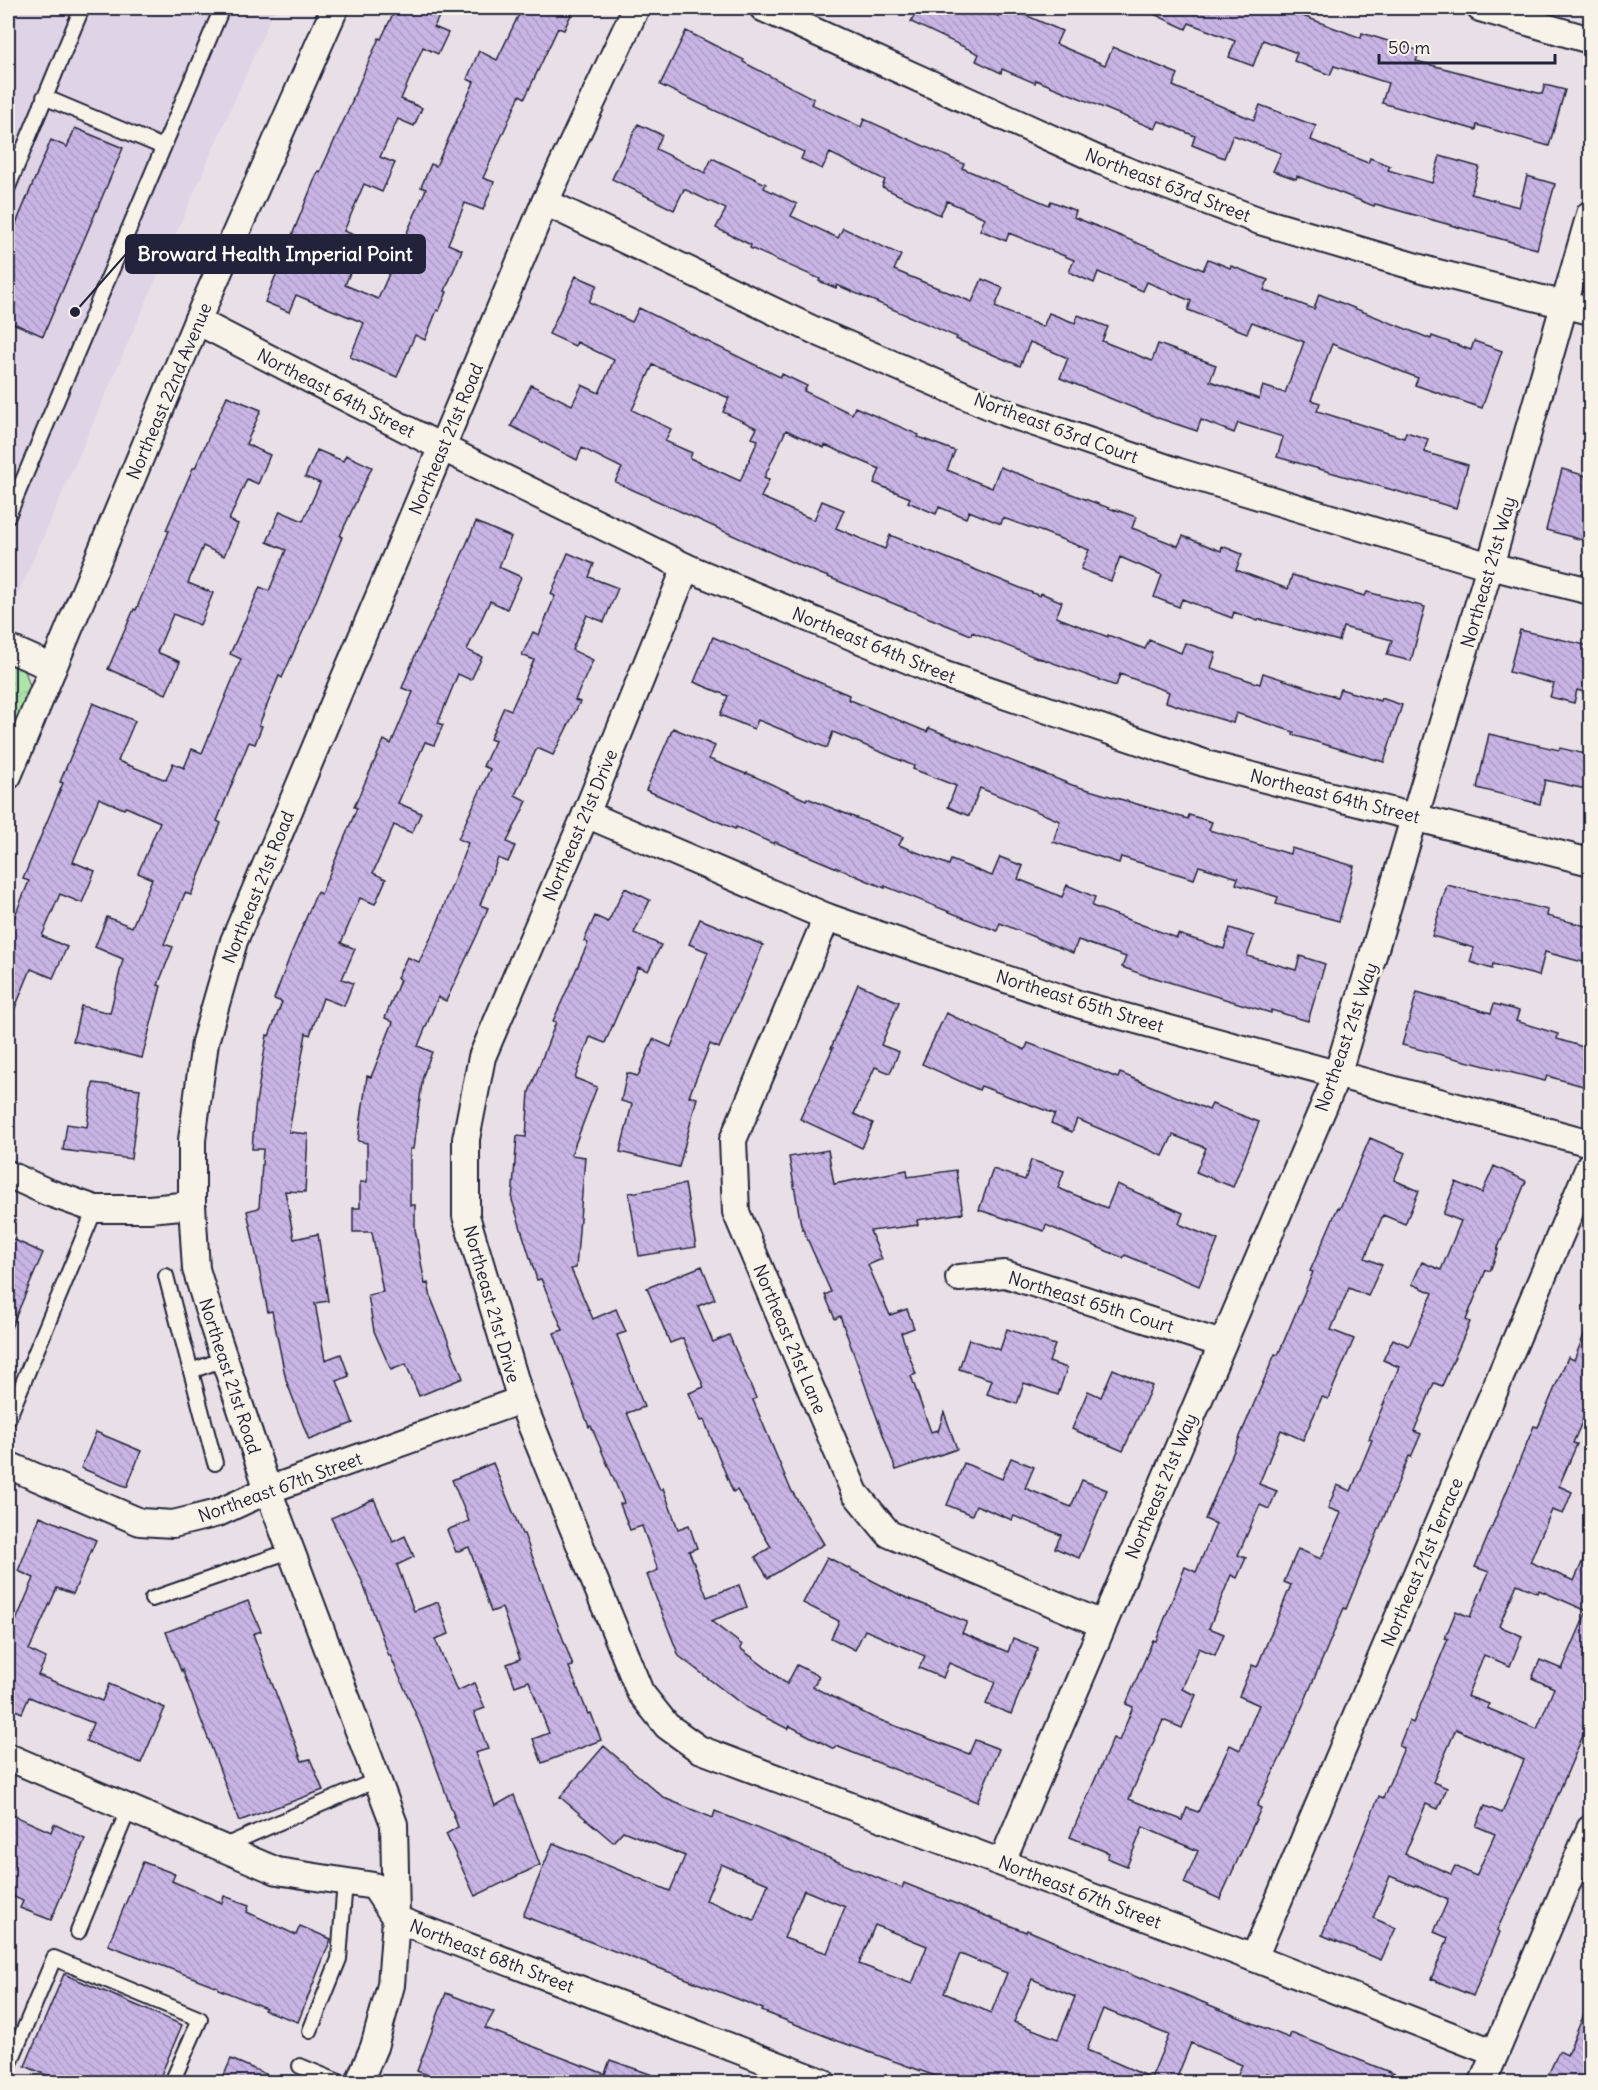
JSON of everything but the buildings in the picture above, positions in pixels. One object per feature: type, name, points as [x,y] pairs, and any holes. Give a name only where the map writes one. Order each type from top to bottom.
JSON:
[{"type":"street","name":"Northeast 22nd Avenue","points":[[8,776],[197,321],[335,8]]},
{"type":"street","name":"Northeast 21st Road","points":[[359,2082],[374,2047],[391,1985],[396,1919],[394,1824],[268,1490],[196,1269],[192,1205],[192,1140],[205,1042],[234,940],[545,202],[636,8]]},
{"type":"street","name":"Northeast 63rd Street","points":[[763,8],[1101,161],[1249,217],[1430,271],[1590,310]]},
{"type":"street","points":[[1480,8],[1590,40]]},
{"type":"street","name":"Northeast 63rd Court","points":[[545,202],[820,333],[1006,412],[1176,471],[1490,566],[1590,591]]},
{"type":"street","name":"Northeast 21st Way","points":[[1002,1862],[1337,1075],[1490,566],[1590,214]]},
{"type":"street","name":"Northeast 64th Street","points":[[197,321],[443,448],[686,567],[942,674],[1210,765],[1590,862]]},
{"type":"street","name":"Northeast 21st Drive","points":[[667,1726],[639,1692],[520,1400],[466,1216],[466,1139],[482,1057],[586,813],[686,567]]},
{"type":"street","points":[[8,648],[53,668]]},
{"type":"street","name":"Northeast 65th Street","points":[[586,813],[827,917],[1081,1005],[1590,1143]]},
{"type":"street","name":"Northeast 21st Lane","points":[[827,917],[734,1140],[736,1212],[855,1493],[889,1534],[1102,1624]]},
{"type":"street","name":"Northeast 21st Terrace","points":[[1254,1958],[1590,1165]]},
{"type":"street","points":[[8,1174],[47,1192],[95,1209],[149,1209],[192,1205]]},
{"type":"street","name":"Northeast 65th Court","points":[[959,1278],[1005,1274],[1222,1344]]},
{"type":"street","name":"Northeast 67th Street","points":[[8,1465],[140,1522],[173,1524],[218,1513],[268,1490],[520,1400]]},
{"type":"street","name":"Northeast 67th Street","points":[[667,1726],[699,1749],[1254,1958],[1495,2053]]},
{"type":"street","name":"Northeast 68th Street","points":[[8,1757],[277,1871],[374,1886],[396,1919],[822,2082]]},
{"type":"street","points":[[1483,2082],[1590,1829]]},
{"type":"lane","points":[[8,187],[82,8]]},
{"type":"lane","points":[[8,516],[222,8]]},
{"type":"lane","points":[[44,98],[163,147]]},
{"type":"lane","points":[[8,1419],[95,1209]]},
{"type":"lane","points":[[166,1276],[215,1463]]},
{"type":"lane","points":[[191,1371],[224,1359]]},
{"type":"lane","points":[[152,1599],[290,1551]]},
{"type":"lane","points":[[221,1847],[377,1780]]},
{"type":"lane","points":[[78,1932],[129,1808]]},
{"type":"lane","points":[[310,2031],[339,1959],[345,1881]]},
{"type":"lane","points":[[8,2068],[54,1958],[200,2019],[172,2082]]},
{"type":"lane","points":[[300,2066],[339,2082]]},
{"type":"shaded area","points":[[8,8],[275,8],[8,617]]},
{"type":"green space","points":[[8,661],[24,668],[31,689],[8,743]]},
{"type":"place","name":"Broward Health Imperial Point","points":[[75,312]]}]
